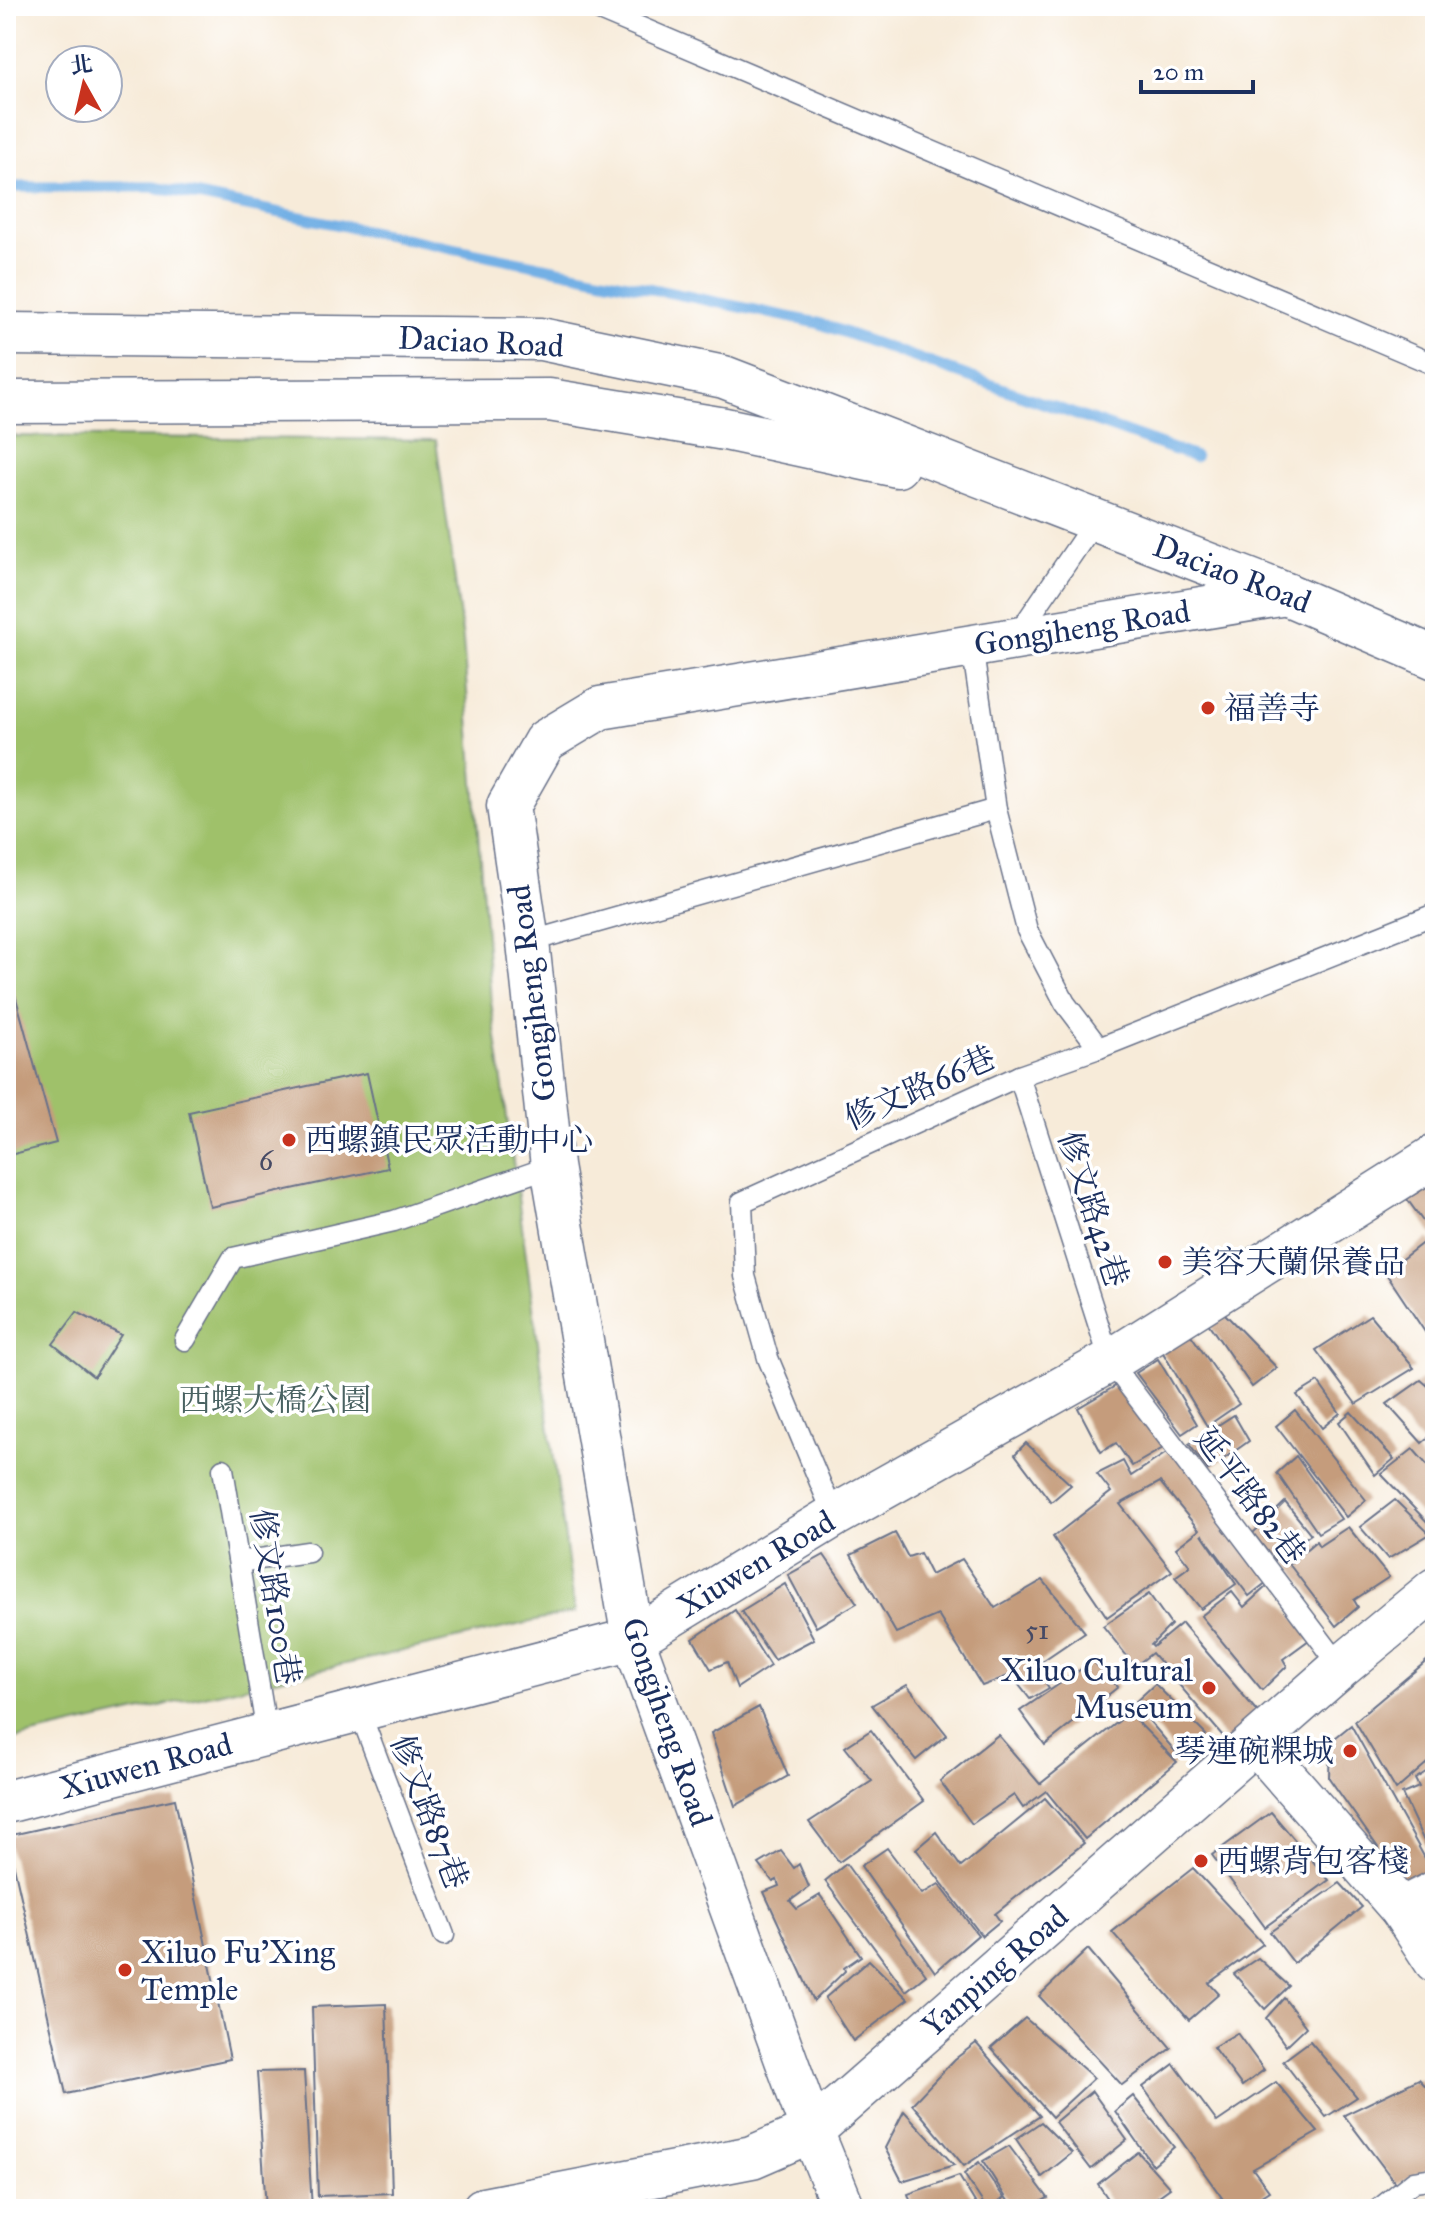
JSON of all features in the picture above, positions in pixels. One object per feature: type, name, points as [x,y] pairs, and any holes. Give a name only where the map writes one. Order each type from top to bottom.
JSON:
[{"type":"street","name":"Daciao Road","points":[[6,334],[541,339],[724,377],[1286,594],[1435,658]]},
{"type":"street","name":"Daciao Road","points":[[6,402],[549,400],[725,429],[1027,495]]},
{"type":"street","name":"Gongjheng Road","points":[[844,2209],[812,2131],[633,1639],[552,1166],[528,942],[508,806],[545,741],[600,708],[1286,594]]},
{"type":"street","name":"Xiuwen Road","points":[[6,1802],[633,1639],[834,1516],[1110,1361],[1435,1156]]},
{"type":"street","name":"Yanping Road","points":[[483,2209],[752,2157],[812,2131],[1341,1667],[1435,1589]]},
{"type":"street","points":[[1256,1743],[1418,1901],[1435,1961]]},
{"type":"lane","points":[[590,6],[1435,365]]},
{"type":"lane","points":[[1014,640],[1095,521]]},
{"type":"lane","points":[[972,646],[996,809],[1027,930],[1065,1003],[1099,1048]]},
{"type":"lane","points":[[528,942],[996,809]]},
{"type":"lane","name":"修文路66巷","points":[[834,1516],[768,1358],[745,1276],[742,1202],[1019,1076],[1099,1048],[1435,914]]},
{"type":"lane","name":"修文路42巷","points":[[1019,1076],[1110,1361]]},
{"type":"lane","points":[[185,1340],[233,1258],[394,1221],[552,1166]]},
{"type":"lane","name":"延平路82巷","points":[[1110,1361],[1341,1667]]},
{"type":"lane","name":"修文路100巷","points":[[223,1469],[267,1734]]},
{"type":"lane","points":[[239,1562],[308,1552]]},
{"type":"lane","name":"修文路87巷","points":[[359,1710],[444,1935]]},
{"type":"lane","points":[[1379,2209],[1414,2181],[1435,2178]]},
{"type":"green space","name":"西螺大橋公園","points":[[6,436],[436,440],[463,640],[491,1001],[575,1612],[6,1741]]},
{"type":"building","points":[[6,962],[56,1143],[6,1156]]},
{"type":"building","name":"西螺鎮民眾活動中心","points":[[367,1073],[388,1168],[210,1207],[189,1112]]},
{"type":"building","points":[[1435,1182],[1435,1238],[1407,1199]]},
{"type":"building","points":[[1429,1238],[1435,1247],[1435,1347],[1385,1272]]},
{"type":"building","points":[[77,1312],[121,1335],[94,1377],[53,1344]]},
{"type":"building","points":[[1224,1313],[1277,1368],[1252,1387],[1208,1323]]},
{"type":"building","points":[[1370,1315],[1414,1368],[1356,1404],[1316,1350]]},
{"type":"building","points":[[1191,1335],[1239,1404],[1207,1426],[1162,1351]]},
{"type":"building","points":[[1158,1359],[1197,1424],[1182,1434],[1136,1373]]},
{"type":"building","points":[[1421,1380],[1435,1392],[1435,1407],[1431,1410],[1435,1416],[1435,1432],[1422,1443],[1387,1404]]},
{"type":"building","points":[[1124,1381],[1170,1444],[1132,1466],[1116,1443],[1101,1452],[1078,1408]]},
{"type":"building","points":[[1318,1382],[1340,1413],[1322,1428],[1297,1395]]},
{"type":"building","points":[[1295,1410],[1366,1500],[1346,1517],[1276,1426]]},
{"type":"building","points":[[1351,1412],[1394,1459],[1375,1475],[1339,1422]]},
{"type":"building","points":[[1234,1415],[1249,1441],[1208,1470],[1189,1444]]},
{"type":"building","points":[[1026,1443],[1071,1485],[1051,1502],[1015,1454]]},
{"type":"building","points":[[1174,1448],[1272,1578],[1249,1596],[1202,1534],[1236,1584],[1201,1609],[1175,1577],[1190,1566],[1176,1548],[1199,1530],[1160,1482],[1120,1504],[1172,1571],[1107,1617],[1053,1537],[1111,1492],[1097,1474],[1123,1461],[1131,1476]]},
{"type":"building","points":[[1413,1449],[1435,1474],[1435,1530],[1381,1474]]},
{"type":"building","points":[[1296,1456],[1341,1519],[1318,1533],[1277,1473]]},
{"type":"building","points":[[1395,1500],[1430,1534],[1388,1559],[1360,1527]]},
{"type":"building","points":[[1285,1502],[1311,1534],[1274,1560],[1253,1533]]},
{"type":"building","points":[[1348,1527],[1389,1577],[1354,1600],[1358,1607],[1336,1626],[1289,1564],[1316,1541],[1319,1546]]},
{"type":"building","points":[[895,1533],[908,1557],[920,1553],[931,1575],[962,1559],[995,1608],[1043,1580],[1085,1632],[1035,1666],[1049,1688],[1030,1699],[1011,1675],[982,1686],[938,1615],[896,1633],[851,1555]]},
{"type":"building","points":[[824,1555],[857,1603],[816,1627],[788,1575]]},
{"type":"building","points":[[785,1584],[814,1639],[774,1660],[741,1611]]},
{"type":"building","points":[[1267,1586],[1313,1637],[1283,1659],[1287,1666],[1262,1690],[1201,1616],[1232,1592],[1244,1607]]},
{"type":"building","name":"Xiluo Cultural Museum","points":[[1149,1594],[1171,1625],[1151,1645],[1153,1647],[1182,1623],[1266,1722],[1234,1749],[1152,1653],[1135,1666],[1103,1626]]},
{"type":"building","points":[[735,1610],[770,1666],[737,1688],[727,1662],[711,1669],[693,1639]]},
{"type":"building","points":[[1435,1654],[1435,1756],[1396,1790],[1355,1721]]},
{"type":"building","points":[[1093,1661],[1118,1687],[1045,1745],[1020,1711]]},
{"type":"building","points":[[1155,1684],[1206,1735],[1180,1757],[1134,1703]]},
{"type":"building","points":[[907,1685],[947,1735],[916,1760],[872,1705]]},
{"type":"building","points":[[759,1707],[788,1776],[735,1806],[711,1733]]},
{"type":"building","points":[[1129,1713],[1177,1762],[1085,1839],[1046,1791],[1023,1808],[1014,1795],[972,1824],[940,1781],[998,1735],[1040,1784]]},
{"type":"building","points":[[1351,1725],[1431,1869],[1406,1887],[1329,1778],[1330,1742]]},
{"type":"building","points":[[871,1730],[924,1801],[839,1862],[809,1822],[872,1781],[845,1747]]},
{"type":"building","points":[[1435,1766],[1435,1849],[1429,1852],[1402,1794],[1419,1787],[1415,1779]]},
{"type":"building","points":[[1045,1798],[1084,1843],[995,1914],[1000,1921],[982,1936],[916,1849],[936,1832],[961,1867]]},
{"type":"building","name":"Xiluo Fu'Xing Temple","points":[[175,1799],[230,2059],[66,2094],[7,1836]]},
{"type":"building","points":[[1271,1812],[1329,1880],[1265,1927],[1212,1855]]},
{"type":"building","points":[[887,1848],[922,1894],[939,1884],[978,1935],[935,1972],[861,1866]]},
{"type":"building","points":[[781,1851],[794,1868],[799,1864],[809,1887],[790,1901],[797,1909],[820,1895],[861,1956],[844,1968],[845,1971],[814,2001],[764,1892],[779,1886],[777,1880],[773,1882],[759,1864]]},
{"type":"building","points":[[846,1864],[926,1975],[906,1991],[825,1881]]},
{"type":"building","points":[[1193,1868],[1263,1944],[1209,1983],[1219,1994],[1189,2020],[1112,1932]]},
{"type":"building","points":[[1340,1883],[1362,1907],[1294,1963],[1270,1932]]},
{"type":"building","points":[[1088,1949],[1171,2048],[1122,2085],[1039,1996]]},
{"type":"building","points":[[1258,1958],[1289,1986],[1265,2009],[1234,1974]]},
{"type":"building","points":[[869,1960],[908,1999],[853,2041],[825,1998]]},
{"type":"building","points":[[1284,1998],[1306,2027],[1286,2046],[1266,2018]]},
{"type":"building","points":[[386,2004],[392,2193],[318,2196],[312,2007]]},
{"type":"building","points":[[1025,2018],[1094,2078],[1052,2117],[991,2048]]},
{"type":"building","points":[[1237,2033],[1264,2070],[1242,2086],[1213,2047]]},
{"type":"building","points":[[1310,2041],[1357,2097],[1326,2117],[1283,2061]]},
{"type":"building","points":[[976,2043],[1040,2116],[964,2166],[912,2104],[955,2059]]},
{"type":"building","points":[[1174,2064],[1217,2122],[1276,2082],[1318,2132],[1253,2169],[1269,2191],[1241,2209],[1230,2209],[1143,2087]]},
{"type":"building","points":[[304,2071],[312,2209],[266,2209],[257,2072]]},
{"type":"building","points":[[1419,2079],[1435,2096],[1435,2165],[1396,2184],[1344,2115]]},
{"type":"building","points":[[1092,2091],[1127,2140],[1091,2169],[1055,2122]]},
{"type":"building","points":[[1133,2096],[1174,2147],[1153,2165],[1115,2111]]},
{"type":"building","points":[[904,2111],[954,2165],[902,2181],[885,2148]]},
{"type":"building","points":[[1041,2122],[1072,2153],[1042,2177],[1016,2139]]},
{"type":"building","points":[[1009,2146],[1048,2198],[1035,2205],[1038,2209],[1013,2209],[983,2161]]},
{"type":"building","points":[[1138,2152],[1170,2188],[1141,2209],[1115,2209],[1098,2184]]},
{"type":"building","points":[[979,2162],[1004,2198],[990,2209],[987,2209],[964,2174]]},
{"type":"building","points":[[959,2176],[979,2209],[913,2209],[908,2194]]},
{"type":"waterway","points":[[6,187],[154,187],[818,323],[1195,457]]},
{"type":"place","name":"福善寺","points":[[1208,708]]},
{"type":"place","name":"西螺鎮民眾活動中心","points":[[289,1140]]},
{"type":"place","name":"美容天蘭保養品","points":[[1165,1262]]},
{"type":"place","name":"Xiluo Cultural Museum","points":[[1209,1688]]},
{"type":"place","name":"琴連碗粿城","points":[[1350,1751]]},
{"type":"place","name":"西螺背包客棧","points":[[1201,1861]]},
{"type":"place","name":"Xiluo Fu'Xing Temple","points":[[125,1970]]}]
